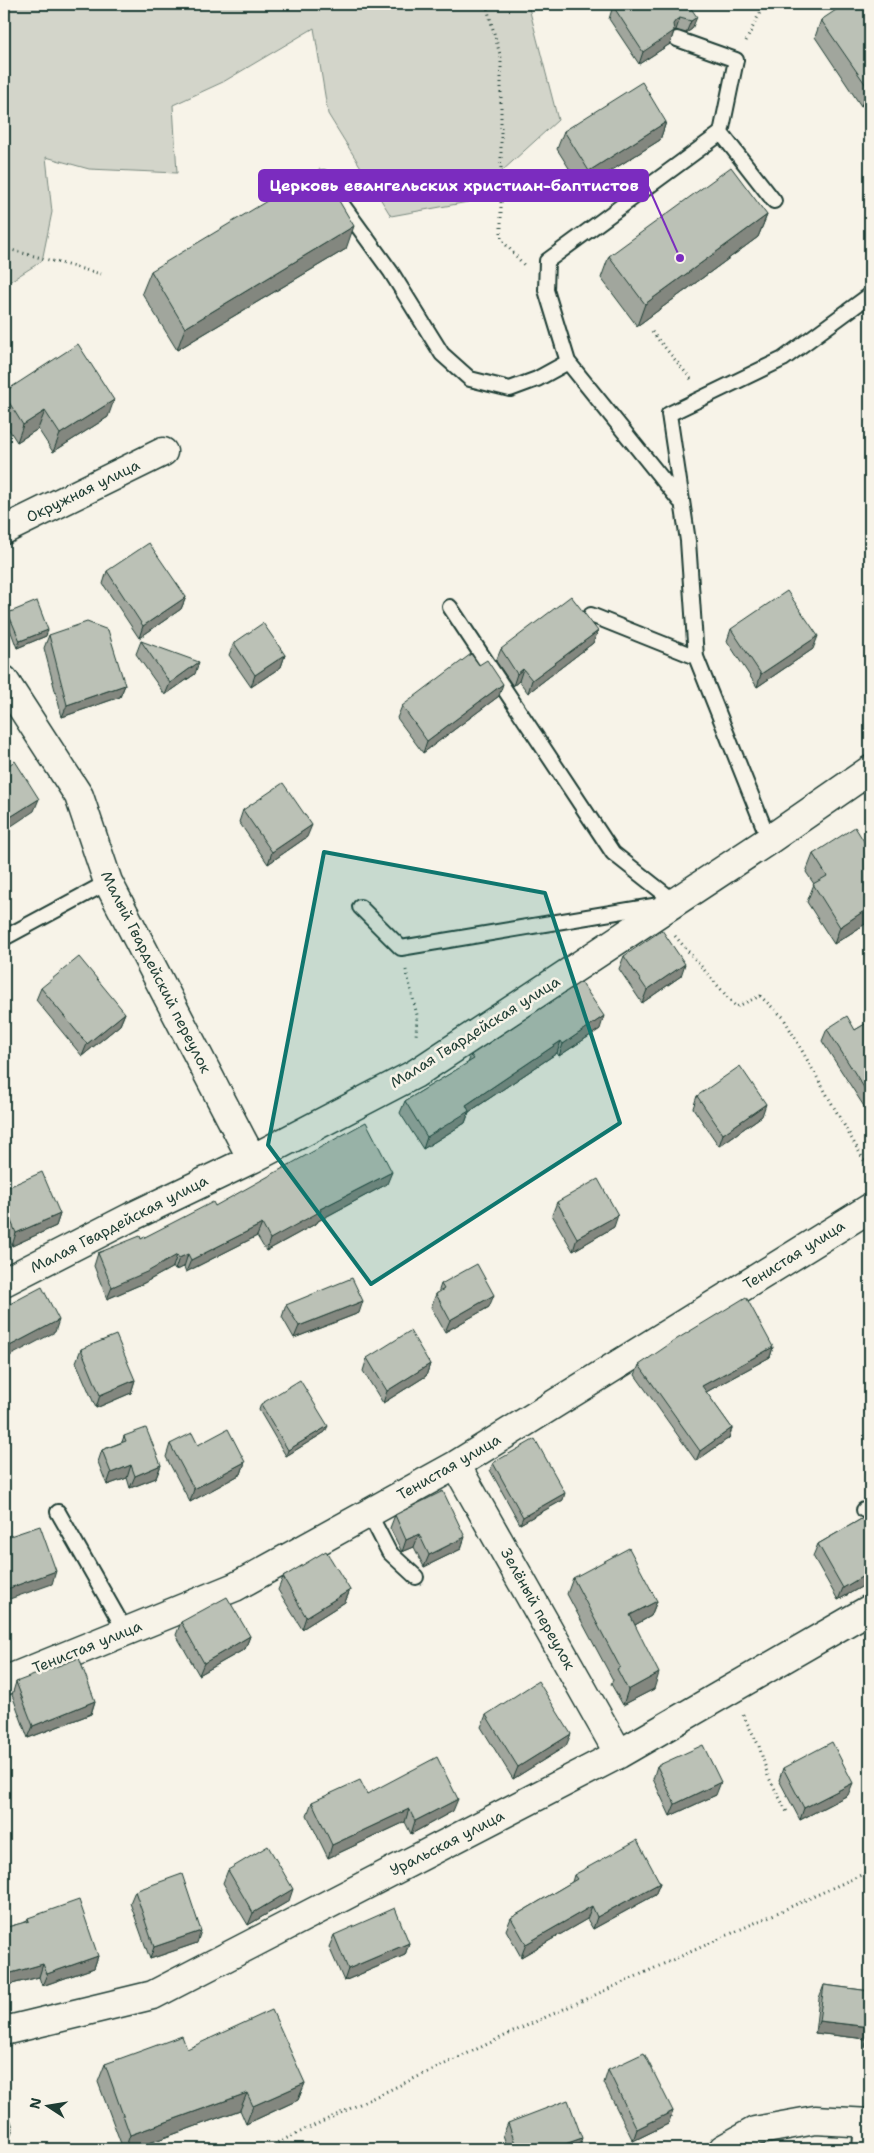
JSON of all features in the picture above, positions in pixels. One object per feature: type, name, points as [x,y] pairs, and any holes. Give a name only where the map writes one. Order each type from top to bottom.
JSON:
[{"type":"street","name":"Окружная улица","points":[[4,530],[163,452]]},
{"type":"street","name":"Малый Гвардейский переулок","points":[[4,680],[79,796],[108,882],[252,1159]]},
{"type":"street","name":"Малая Гвардейская улица","points":[[4,1282],[131,1217],[252,1159],[415,1074],[769,840],[870,770]]},
{"type":"street","name":"Тенистая улица","points":[[4,1681],[235,1587],[456,1465],[870,1208]]},
{"type":"street","name":"Зелёный переулок","points":[[456,1465],[620,1754]]},
{"type":"street","name":"Уральская улица","points":[[4,2031],[153,1995],[620,1754],[870,1609]]},
{"type":"street","points":[[723,2149],[755,2131],[815,2120],[866,2123]]},
{"type":"lane","points":[[677,39],[736,60],[721,133],[547,261],[546,290],[568,362],[680,501]]},
{"type":"lane","points":[[721,133],[774,201]]},
{"type":"lane","points":[[318,171],[391,272],[442,354],[470,379],[510,389],[537,379],[568,362]]},
{"type":"lane","points":[[769,840],[696,657],[688,541],[680,501],[669,414],[782,359],[870,295]]},
{"type":"lane","points":[[450,607],[614,854],[666,908]]},
{"type":"lane","points":[[590,615],[696,657]]},
{"type":"lane","points":[[4,938],[108,882]]},
{"type":"lane","points":[[360,908],[401,948],[666,908]]},
{"type":"lane","points":[[58,1512],[126,1632]]},
{"type":"lane","points":[[370,1513],[389,1552],[416,1577]]},
{"type":"lane","points":[[860,2149],[866,2123]]},
{"type":"path","points":[[486,4],[500,58],[501,239],[546,290]]},
{"type":"path","points":[[736,60],[764,4]]},
{"type":"path","points":[[4,248],[101,274]]},
{"type":"path","points":[[652,332],[706,396]]},
{"type":"path","points":[[666,908],[736,1007],[760,996],[783,1017],[870,1171]]},
{"type":"path","points":[[401,948],[417,1015],[415,1074]]},
{"type":"path","points":[[730,1690],[759,1746],[768,1776],[787,1812]]},
{"type":"path","points":[[264,2149],[526,2026],[870,1871]]},
{"type":"highlighted area","points":[[324,852],[545,893],[620,1123],[371,1284],[268,1145]]},
{"type":"shaded area","points":[[4,4],[528,4],[558,120],[468,202],[391,216],[328,114],[314,28],[223,82],[173,105],[177,173],[89,169],[46,157],[52,212],[42,261],[4,285]]},
{"type":"building","points":[[617,4],[688,4],[697,17],[691,21],[680,18],[676,20],[673,24],[674,31],[643,52],[613,6]]},
{"type":"building","points":[[845,4],[870,4],[870,86],[868,88],[821,20]]},
{"type":"building","points":[[642,82],[666,122],[589,171],[564,131]]},
{"type":"building","points":[[731,167],[767,215],[645,304],[609,256]]},
{"type":"building","points":[[320,169],[354,226],[185,328],[151,271]]},
{"type":"building","points":[[78,344],[114,400],[60,434],[45,411],[23,425],[4,392]]},
{"type":"building","points":[[149,543],[186,597],[143,626],[107,571]]},
{"type":"building","points":[[787,591],[818,636],[761,674],[731,629]]},
{"type":"building","points":[[571,596],[598,631],[532,680],[523,669],[517,674],[501,649]]},
{"type":"building","points":[[37,601],[48,630],[20,641],[8,613]]},
{"type":"building","points":[[87,622],[108,630],[125,685],[67,705],[49,635]]},
{"type":"building","points":[[263,623],[285,655],[255,675],[234,643]]},
{"type":"building","points":[[141,641],[199,662],[170,683]]},
{"type":"building","points":[[471,654],[479,665],[487,660],[503,684],[427,741],[402,706]]},
{"type":"building","points":[[15,761],[39,799],[4,821],[4,768]]},
{"type":"building","points":[[283,783],[312,825],[272,852],[243,810]]},
{"type":"building","points":[[855,827],[870,851],[870,907],[840,927],[813,884],[827,876],[813,854]]},
{"type":"building","points":[[662,930],[685,964],[647,990],[624,956]]},
{"type":"building","points":[[79,957],[125,1013],[87,1044],[41,988]]},
{"type":"building","points":[[581,982],[604,1016],[563,1044],[561,1041],[466,1105],[469,1111],[427,1137],[405,1101],[474,1059],[471,1055]]},
{"type":"building","points":[[847,1016],[855,1030],[870,1021],[870,1097],[827,1029]]},
{"type":"building","points":[[740,1066],[766,1104],[723,1134],[697,1096]]},
{"type":"building","points":[[366,1122],[392,1172],[320,1209],[321,1211],[270,1239],[262,1224],[191,1260],[188,1254],[179,1258],[177,1255],[149,1271],[112,1287],[98,1253],[140,1236],[141,1239],[213,1202],[215,1206]]},
{"type":"building","points":[[42,1172],[60,1214],[16,1233],[4,1204],[4,1189]]},
{"type":"building","points":[[598,1179],[618,1215],[577,1238],[557,1202]]},
{"type":"building","points":[[477,1264],[494,1295],[450,1320],[436,1294],[444,1289],[441,1284]]},
{"type":"building","points":[[352,1278],[363,1301],[299,1326],[286,1305]]},
{"type":"building","points":[[42,1287],[59,1320],[4,1349],[4,1307]]},
{"type":"building","points":[[746,1297],[773,1347],[702,1386],[732,1428],[700,1451],[639,1365],[677,1339]]},
{"type":"building","points":[[410,1331],[430,1364],[387,1391],[367,1358]]},
{"type":"building","points":[[116,1335],[135,1380],[100,1395],[81,1349]]},
{"type":"building","points":[[300,1380],[328,1426],[288,1450],[261,1404]]},
{"type":"building","points":[[146,1428],[161,1465],[135,1476],[131,1465],[111,1473],[102,1450],[126,1441],[124,1436]]},
{"type":"building","points":[[228,1429],[245,1462],[194,1489],[170,1444],[192,1433],[198,1445]]},
{"type":"building","points":[[535,1439],[565,1493],[523,1517],[493,1463]]},
{"type":"building","points":[[443,1491],[465,1537],[429,1555],[419,1534],[406,1540],[395,1515]]},
{"type":"building","points":[[870,1514],[870,1572],[843,1588],[818,1544]]},
{"type":"building","points":[[40,1526],[56,1571],[4,1590],[4,1538]]},
{"type":"building","points":[[629,1548],[657,1601],[630,1615],[659,1673],[628,1690],[617,1669],[620,1667],[573,1578]]},
{"type":"building","points":[[326,1551],[350,1590],[306,1617],[283,1577]]},
{"type":"building","points":[[227,1597],[250,1636],[204,1663],[181,1622]]},
{"type":"building","points":[[79,1658],[95,1701],[33,1726],[16,1682]]},
{"type":"building","points":[[538,1681],[571,1734],[518,1767],[486,1715]]},
{"type":"building","points":[[832,1742],[853,1783],[804,1808],[783,1768]]},
{"type":"building","points":[[703,1745],[721,1782],[675,1804],[657,1766]]},
{"type":"building","points":[[437,1757],[458,1799],[415,1821],[409,1809],[332,1845],[312,1802],[360,1780],[367,1794]]},
{"type":"building","points":[[637,1840],[660,1883],[597,1917],[592,1906],[526,1944],[511,1918],[577,1879],[574,1875]]},
{"type":"building","points":[[268,1846],[293,1889],[253,1913],[228,1870]]},
{"type":"building","points":[[182,1874],[201,1931],[154,1947],[135,1891]]},
{"type":"building","points":[[79,1900],[98,1956],[47,1974],[43,1964],[4,1975],[4,1928],[29,1921],[28,1918]]},
{"type":"building","points":[[395,1908],[409,1943],[348,1969],[334,1935]]},
{"type":"building","points":[[824,1985],[870,1991],[870,2027],[819,2021]]},
{"type":"building","points":[[272,2010],[305,2083],[253,2106],[247,2093],[130,2135],[105,2064],[182,2036],[187,2049]]},
{"type":"building","points":[[644,2053],[673,2111],[637,2129],[608,2070]]},
{"type":"building","points":[[4,2098],[13,2128],[4,2131]]},
{"type":"building","points":[[568,2100],[582,2138],[551,2149],[517,2149],[508,2123]]},
{"type":"place","name":"Церковь евангельских христиан-баптистов","points":[[680,258]]}]
